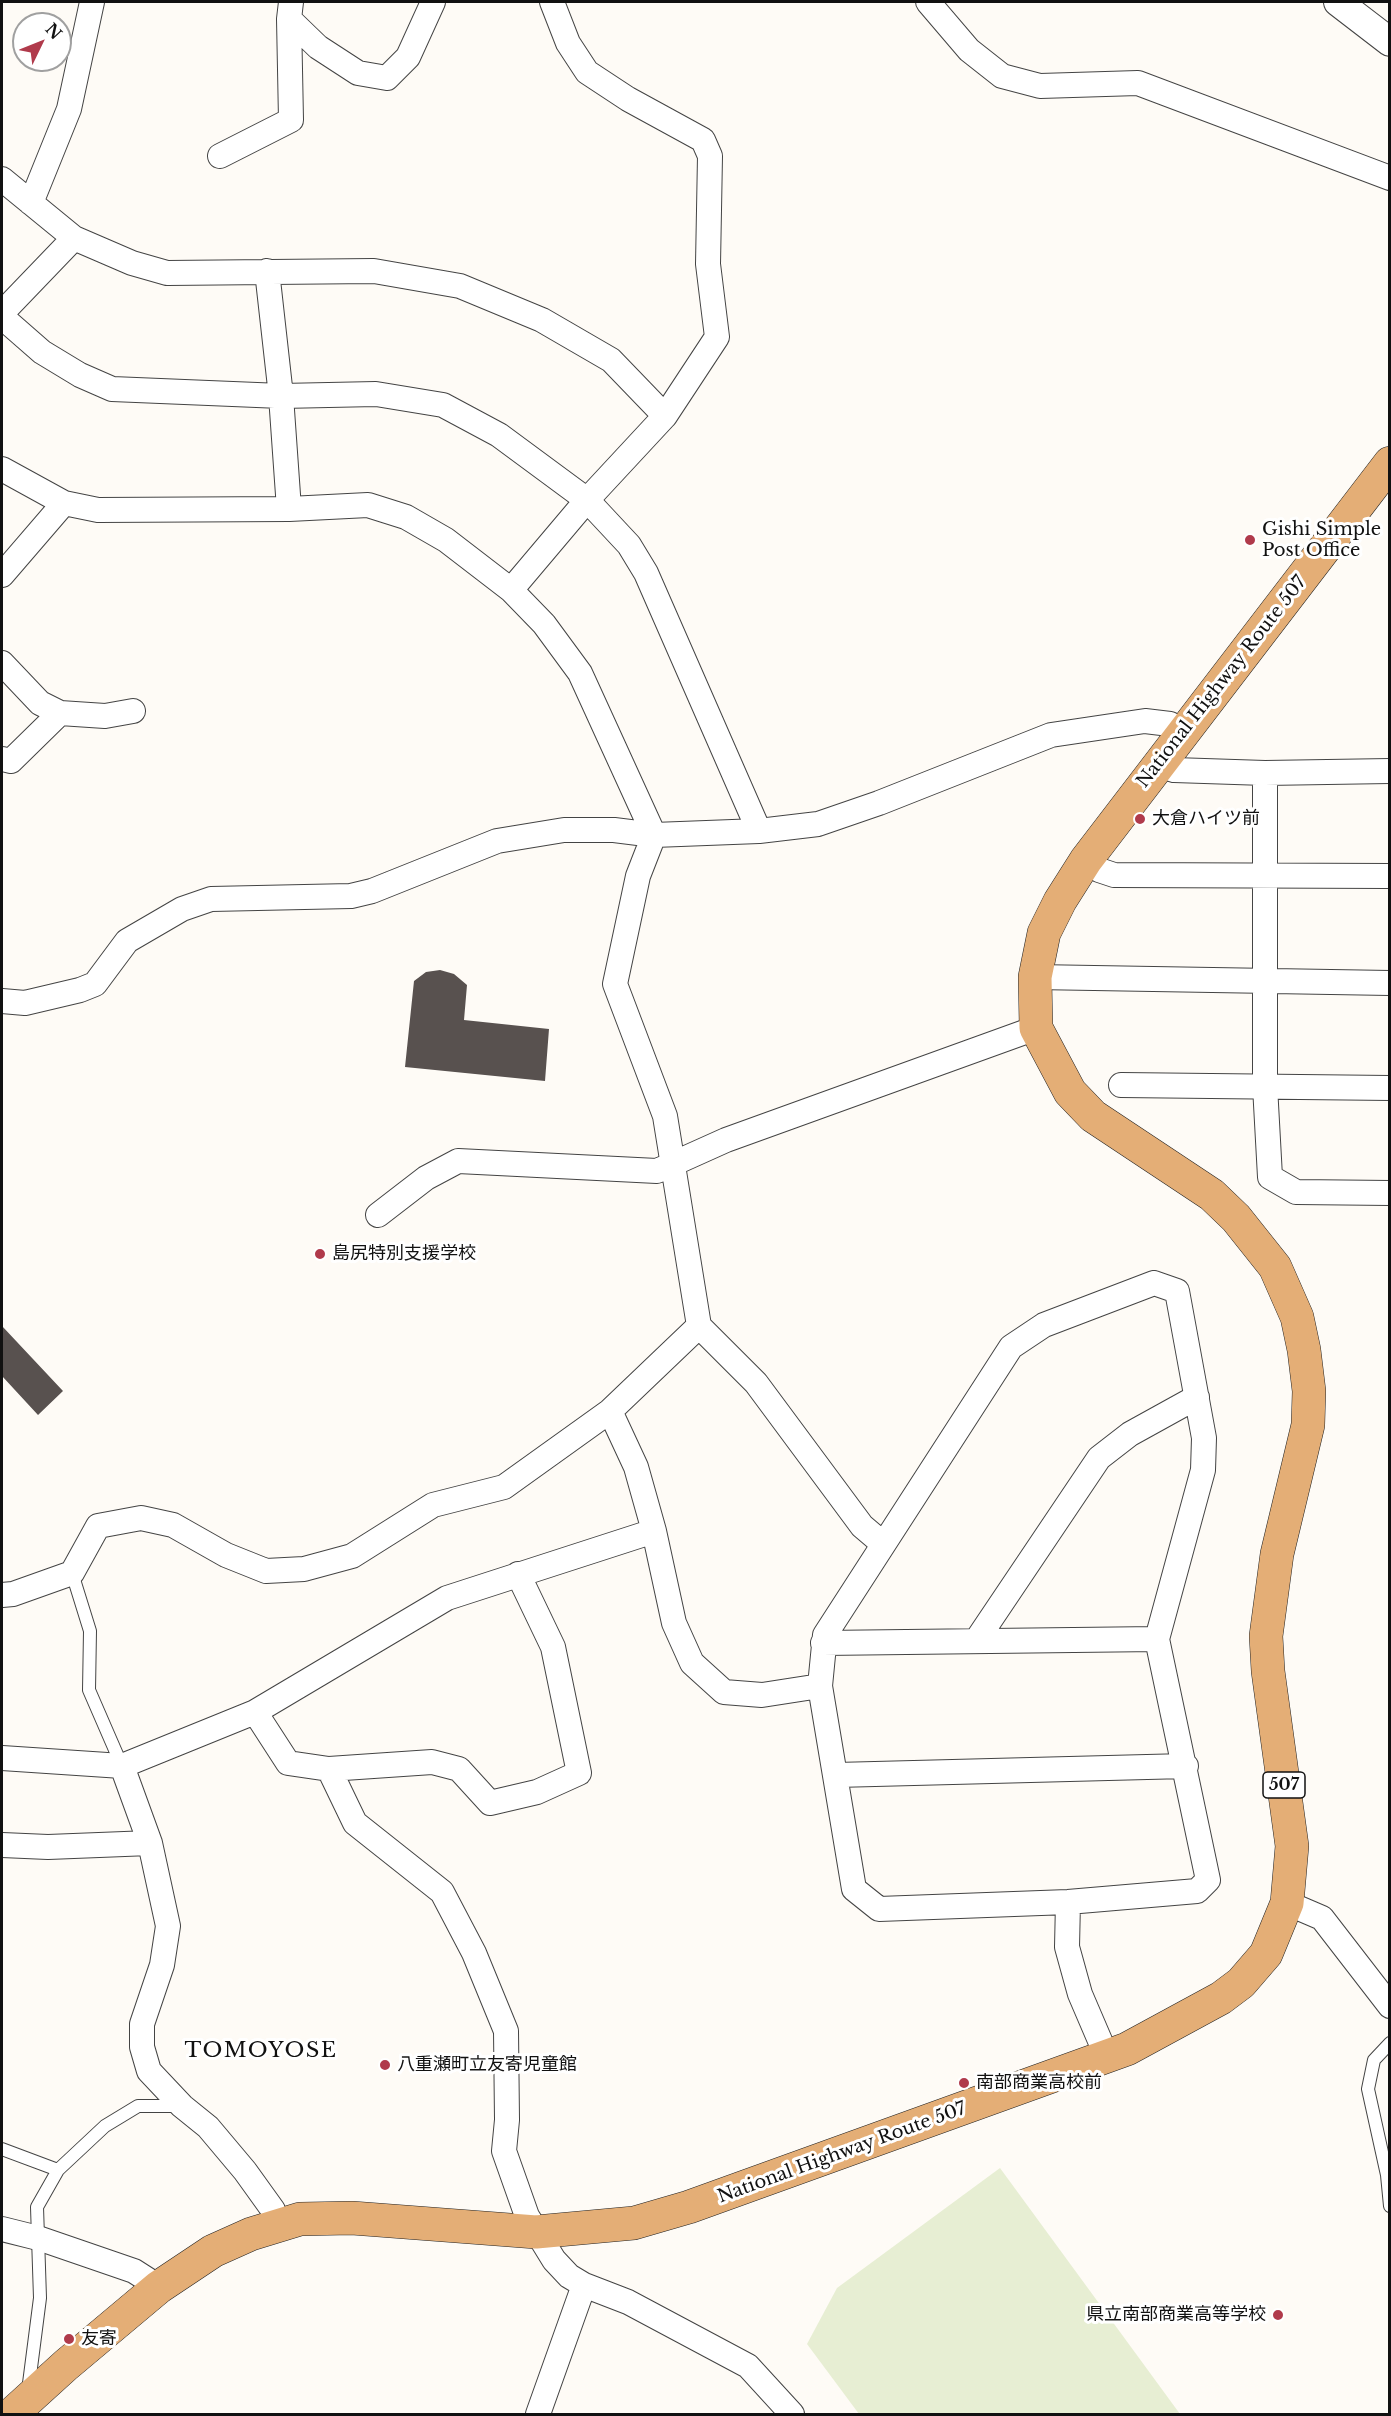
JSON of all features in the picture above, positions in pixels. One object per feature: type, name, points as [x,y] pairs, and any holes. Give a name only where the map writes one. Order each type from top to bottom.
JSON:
[{"type":"highway","name":"National Highway Route 507","points":[[20,2407],[159,2287],[213,2251],[276,2226],[300,2219],[352,2218],[536,2232],[634,2223],[689,2208],[1107,2057],[1185,2020],[1241,1983],[1266,1954],[1287,1902],[1291,1871],[1291,1823],[1278,1753],[1266,1636],[1277,1554],[1308,1425],[1308,1370],[1297,1317],[1275,1267],[1236,1218],[1212,1195],[1093,1116],[1059,1076],[1036,1028],[1035,977],[1044,933],[1060,901],[1086,861],[1389,463]]},
{"type":"street","points":[[31,203],[69,109],[92,2]]},
{"type":"street","points":[[290,10],[318,47],[358,73],[387,78],[408,57],[433,2]]},
{"type":"street","points":[[511,590],[587,500],[665,416],[717,337],[708,264],[710,156],[703,140],[628,99],[587,72],[567,43],[552,2]]},
{"type":"street","points":[[928,2],[969,50],[1002,76],[1041,86],[1138,82],[1389,178]]},
{"type":"street","points":[[1338,2],[1389,42]]},
{"type":"street","points":[[220,156],[291,120],[290,10]]},
{"type":"street","points":[[2,179],[74,238],[132,263],[167,273],[374,271],[460,286],[542,320],[611,360],[665,416]]},
{"type":"street","points":[[74,238],[2,315],[42,352],[80,375],[112,388],[281,396],[376,394],[443,405],[499,435],[587,500],[629,545],[646,573],[759,831]]},
{"type":"street","points":[[267,271],[281,396],[289,509]]},
{"type":"street","points":[[2,469],[64,503],[98,510],[289,509],[368,505],[406,517],[446,540],[511,590],[544,624],[580,673],[654,835],[638,876],[615,984],[665,1116],[699,1326],[756,1383],[862,1526],[882,1543]]},
{"type":"street","points":[[2,575],[64,503]]},
{"type":"street","points":[[2,663],[40,703],[60,713],[105,716],[133,711]]},
{"type":"street","points":[[2,759],[11,761],[60,713]]},
{"type":"street","points":[[2,1001],[25,1002],[80,990],[94,984],[127,941],[183,909],[211,899],[351,896],[372,891],[497,841],[564,830],[614,830],[654,835],[759,831],[818,824],[879,803],[1051,735],[1145,721],[1170,724],[1184,730]]},
{"type":"street","points":[[1158,765],[1174,770],[1265,773],[1389,771]]},
{"type":"street","points":[[1265,773],[1265,1086],[1270,1177],[1296,1192],[1389,1193]]},
{"type":"street","points":[[1086,861],[1099,870],[1114,875],[1389,876]]},
{"type":"street","points":[[1035,977],[1389,982]]},
{"type":"street","points":[[378,1215],[426,1178],[458,1161],[657,1171],[726,1140],[1036,1028]]},
{"type":"street","points":[[1121,1085],[1389,1088]]},
{"type":"street","points":[[1154,1283],[1177,1291],[1197,1397],[1204,1438],[1203,1470],[1157,1639],[1186,1766],[1208,1881],[1197,1891],[1068,1902],[879,1909],[854,1889],[820,1686],[825,1635],[882,1543],[1011,1347],[1044,1325],[1154,1283]]},
{"type":"street","points":[[2,1595],[13,1594],[72,1572],[98,1526],[141,1518],[173,1525],[226,1555],[266,1571],[304,1569],[352,1556],[433,1504],[504,1487],[610,1411],[699,1326]]},
{"type":"street","points":[[976,1641],[1099,1458],[1130,1434],[1197,1397]]},
{"type":"street","points":[[610,1411],[636,1467],[654,1531],[674,1623],[692,1663],[724,1692],[762,1695],[820,1686]]},
{"type":"street","points":[[2,1758],[46,1763],[122,1766],[255,1712],[447,1598],[654,1531]]},
{"type":"street","points":[[255,1712],[288,1763],[329,1769],[432,1762],[459,1769],[490,1803],[537,1792],[579,1773],[553,1647],[518,1574]]},
{"type":"street","points":[[823,1643],[1157,1639]]},
{"type":"street","points":[[122,1766],[150,1843],[168,1926],[162,1965],[142,2024],[142,2047],[149,2071],[182,2106],[208,2127],[245,2171],[273,2210],[276,2226]]},
{"type":"street","points":[[836,1775],[1186,1766]]},
{"type":"street","points":[[329,1769],[355,1823],[442,1892],[474,1953],[506,2031],[507,2120],[504,2151],[527,2216],[554,2260],[569,2276],[584,2285],[628,2302],[748,2366],[792,2415]]},
{"type":"street","points":[[2,1845],[12,1847],[150,1843]]},
{"type":"street","points":[[1068,1902],[1067,1947],[1080,1994],[1107,2057]]},
{"type":"street","points":[[1287,1902],[1323,1918],[1389,2006]]},
{"type":"street","points":[[2,2229],[38,2238],[134,2271],[159,2287]]},
{"type":"street","points":[[538,2415],[584,2285]]},
{"type":"lane","points":[[72,1572],[90,1631],[89,1690],[122,1766]]},
{"type":"lane","points":[[1389,2043],[1374,2060],[1368,2089],[1387,2175],[1389,2206]]},
{"type":"lane","points":[[20,2407],[28,2382],[40,2298],[38,2207],[58,2170],[105,2126],[138,2106],[182,2106]]},
{"type":"lane","points":[[2,2149],[58,2170]]},
{"type":"green space","points":[[1000,2168],[1180,2414],[859,2414],[807,2344],[837,2288]]},
{"type":"building","points":[[440,970],[454,974],[467,985],[464,1020],[549,1029],[545,1081],[405,1067],[414,981],[426,972]]},
{"type":"building","points":[[2,1326],[63,1391],[38,1415],[2,1376]]},
{"type":"place","name":"Gishi Simple Post Office","points":[[1250,540]]},
{"type":"place","name":"大倉ハイツ前","points":[[1140,819]]},
{"type":"place","name":"島尻特別支援学校","points":[[320,1254]]},
{"type":"place","name":"八重瀬町立友寄児童館","points":[[385,2065]]},
{"type":"place","name":"南部商業高校前","points":[[964,2083]]},
{"type":"place","name":"県立南部商業高等学校","points":[[1278,2315]]},
{"type":"place","name":"友寄","points":[[69,2339]]},
{"type":"district","name":"TOMOYOSE","points":[[261,2051]]}]
